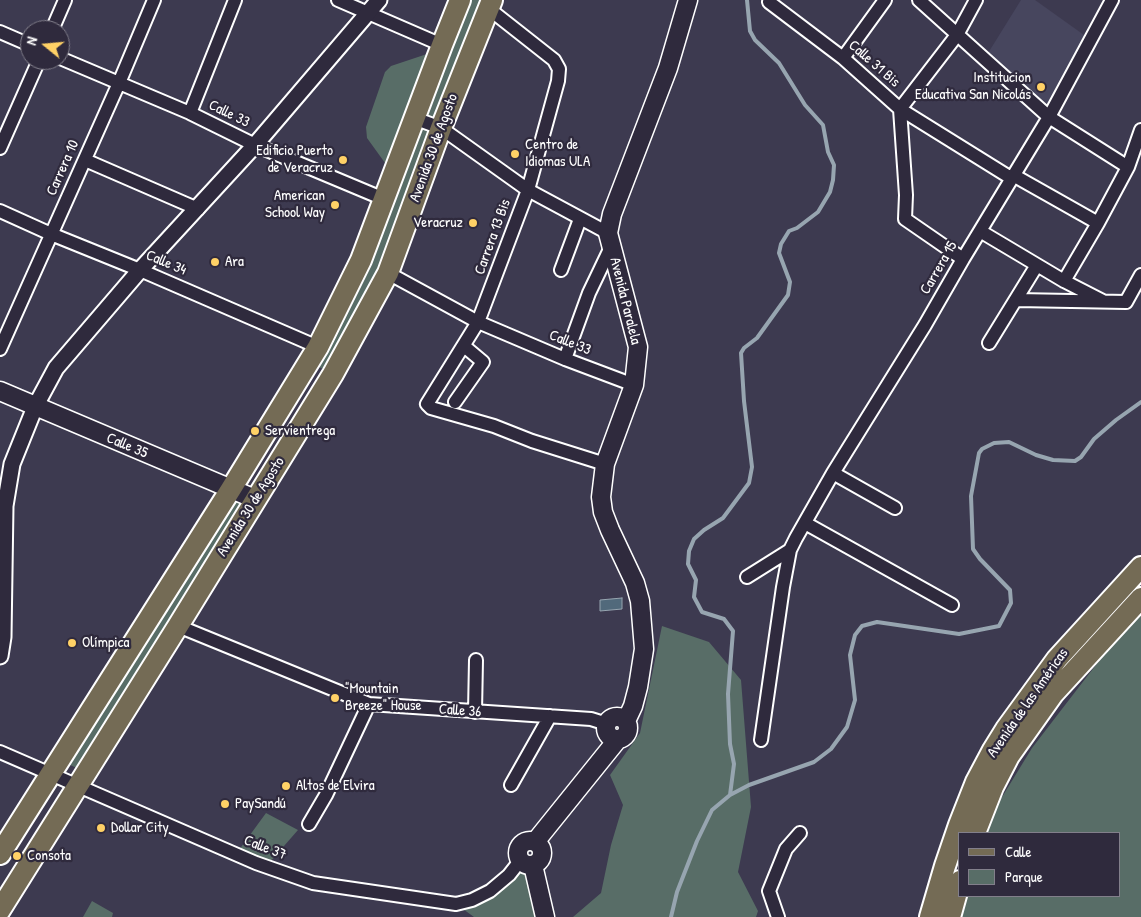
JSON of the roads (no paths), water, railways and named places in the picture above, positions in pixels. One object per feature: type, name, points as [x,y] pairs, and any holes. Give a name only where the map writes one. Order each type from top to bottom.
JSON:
[{"type":"main road","name":"Avenida 30 de Agosto","points":[[0,854],[231,489],[318,347],[361,260],[460,0]]},
{"type":"main road","name":"Avenida Paralela","points":[[626,721],[633,706],[638,687],[644,649],[640,601],[635,583],[603,512],[601,497],[605,464],[634,385],[638,347],[609,240],[612,214],[668,68],[688,0]]},
{"type":"main road","name":"Avenida 30 de Agosto","points":[[0,910],[79,786],[333,374],[388,273],[441,128],[490,4]]},
{"type":"main road","name":"Calle 35","points":[[0,391],[256,499]]},
{"type":"main road","name":"Avenida de las Américas","points":[[930,917],[958,825],[976,782],[998,743],[1057,659],[1141,567]]},
{"type":"main road","name":"Avenida de las Américas","points":[[974,832],[992,787],[1009,756],[1053,694],[1141,598]]},
{"type":"main road","points":[[545,917],[527,863],[517,853],[525,842],[535,842],[618,739],[626,735],[628,725],[626,721],[617,717],[612,718],[607,724],[606,731],[613,739],[618,739]]},
{"type":"main road","points":[[950,917],[958,888]]},
{"type":"street","points":[[56,20],[65,0]]},
{"type":"street","name":"Carrera 10","points":[[0,349],[154,0]]},
{"type":"street","points":[[190,113],[235,0]]},
{"type":"street","points":[[338,0],[442,45]]},
{"type":"street","points":[[0,656],[3,637],[5,506],[12,464],[35,407],[56,368],[140,270],[254,145],[379,0]]},
{"type":"street","points":[[843,58],[885,0]]},
{"type":"street","points":[[919,0],[1049,117],[1128,167]]},
{"type":"street","points":[[963,258],[905,220],[906,195],[900,110],[957,35],[976,0]]},
{"type":"street","name":"Carrera 15","points":[[761,740],[790,550],[833,473],[925,325],[963,258],[1049,117],[1112,0]]},
{"type":"street","name":"Calle 31 Bis","points":[[769,2],[843,58],[900,110],[1012,177],[1098,223]]},
{"type":"street","name":"Carrera 13 Bis","points":[[490,4],[554,60],[559,69],[558,81],[528,190],[478,322],[427,404],[431,408],[494,426],[532,441],[605,464]]},
{"type":"street","points":[[0,32],[20,41]]},
{"type":"street","name":"Calle 33","points":[[70,62],[190,113],[254,145],[384,199]]},
{"type":"street","points":[[0,148],[35,70]]},
{"type":"street","points":[[414,118],[441,128],[528,190],[580,219],[609,240],[565,359]]},
{"type":"street","points":[[1064,281],[1128,167],[1141,130]]},
{"type":"street","points":[[85,160],[198,208]]},
{"type":"street","name":"Calle 34","points":[[0,212],[318,347]]},
{"type":"street","points":[[561,270],[580,219]]},
{"type":"street","points":[[980,230],[1064,281],[1102,301]]},
{"type":"street","points":[[990,344],[1037,264]]},
{"type":"street","name":"Calle 33","points":[[388,273],[478,322],[565,359],[634,385]]},
{"type":"street","points":[[1017,300],[1126,302],[1141,275]]},
{"type":"street","points":[[456,402],[483,362],[464,346]]},
{"type":"street","points":[[833,473],[895,508]]},
{"type":"street","points":[[805,523],[952,605]]},
{"type":"street","name":"Carrera 15","points":[[747,577],[790,550]]},
{"type":"street","name":"Calle 36","points":[[178,626],[369,704],[592,719],[607,724]]},
{"type":"street","points":[[475,712],[476,660]]},
{"type":"street","points":[[309,824],[326,795],[369,704]]},
{"type":"street","points":[[511,785],[550,716]]},
{"type":"street","name":"Calle 37","points":[[0,752],[256,863],[313,883],[456,904],[472,900],[490,891],[527,863]]},
{"type":"street","points":[[778,917],[769,891],[786,849],[800,833]]},
{"type":"waterway","points":[[730,795],[734,764],[730,744],[728,694],[733,631],[724,619],[702,612],[694,597],[696,580],[688,564],[689,551],[694,539],[723,518],[749,483],[752,467],[744,401],[741,353],[744,348],[757,338],[788,295],[790,282],[779,253],[781,244],[789,231],[797,228],[818,212],[830,192],[834,165],[828,152],[823,125],[805,105],[779,63],[755,40],[750,31],[747,0]]},
{"type":"waterway","points":[[671,917],[677,892],[697,841],[712,810],[730,795],[749,785],[814,762],[831,749],[847,727],[855,700],[850,655],[855,635],[862,626],[877,622],[959,634],[999,626],[1011,603],[1010,590],[980,559],[973,549],[971,496],[979,453],[982,449],[994,443],[1009,442],[1036,455],[1053,460],[1075,461],[1081,457],[1094,439],[1141,402]]},
{"type":"place","name":"Institucion Educativa San Nicolás","points":[[1041,87]]},
{"type":"place","name":"Centro de Idiomas ULA","points":[[515,154]]},
{"type":"place","name":"Edificio Puerto de Veracruz","points":[[343,160]]},
{"type":"place","name":"American School Way","points":[[335,205]]},
{"type":"place","name":"Veracruz","points":[[473,223]]},
{"type":"place","name":"Ara","points":[[215,262]]},
{"type":"place","name":"Servientrega","points":[[255,431]]},
{"type":"place","name":"Olímpica","points":[[72,643]]},
{"type":"place","name":"\"Mountain Breeze\" House","points":[[335,698]]},
{"type":"place","name":"Altos de Elvira","points":[[286,786]]},
{"type":"place","name":"PaySandú","points":[[225,804]]},
{"type":"place","name":"Dollar City","points":[[101,828]]},
{"type":"place","name":"Consota","points":[[17,856]]}]
